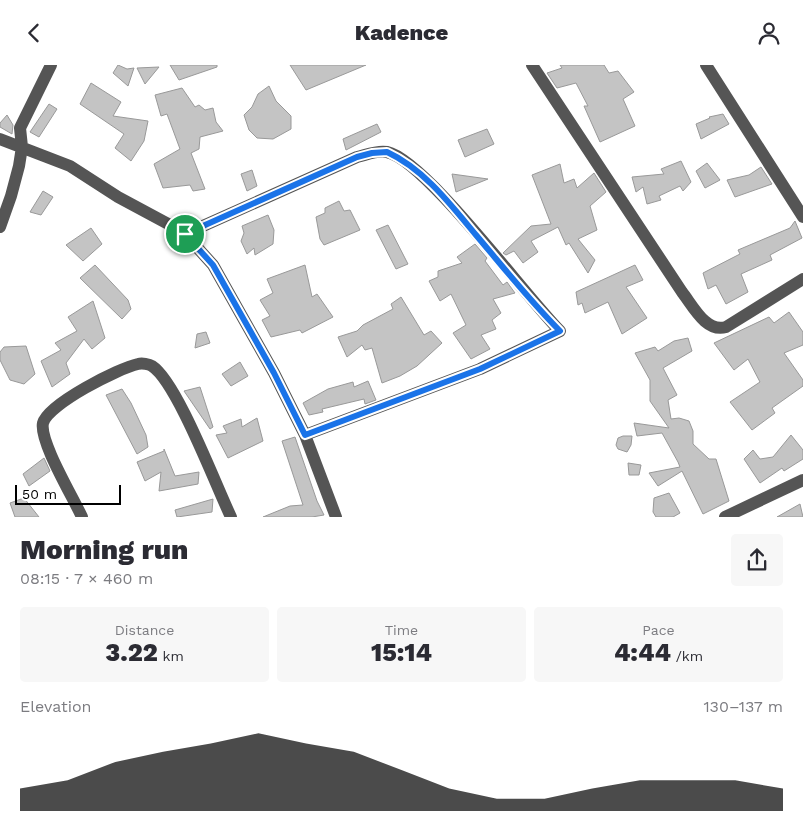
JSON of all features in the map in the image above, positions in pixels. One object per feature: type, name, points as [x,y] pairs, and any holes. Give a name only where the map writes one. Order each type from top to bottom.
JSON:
[{"type":"street","points":[[0,227],[12,196],[22,147],[20,128],[52,65]]},
{"type":"street","points":[[532,65],[682,293],[711,326],[717,328],[726,327],[803,279]]},
{"type":"street","points":[[706,65],[803,217]]},
{"type":"street","points":[[0,139],[70,166],[185,234],[213,265],[274,373],[305,435],[336,517]]},
{"type":"street","points":[[185,234],[357,157],[387,152],[404,160],[428,181],[540,312],[560,331],[480,369],[305,435]]},
{"type":"street","points":[[82,517],[47,448],[43,423],[50,411],[69,397],[122,369],[140,363],[151,365],[159,372],[178,402],[231,517]]},
{"type":"street","points":[[725,517],[803,480]]},
{"type":"building","points":[[118,65],[127,69],[134,68],[128,86],[113,73]]},
{"type":"building","points":[[170,65],[217,65],[217,67],[179,80]]},
{"type":"building","points":[[290,65],[366,65],[306,90]]},
{"type":"building","points":[[560,65],[604,65],[609,73],[618,71],[634,92],[623,99],[635,126],[600,142],[584,106],[588,106],[576,83],[557,88],[547,73],[562,68]]},
{"type":"building","points":[[159,67],[145,84],[137,68]]},
{"type":"building","points":[[91,83],[121,102],[113,116],[148,121],[144,141],[131,161],[115,148],[124,134],[80,104]]},
{"type":"building","points":[[269,86],[276,101],[291,116],[291,129],[273,139],[257,138],[249,130],[244,115],[252,107],[258,94]]},
{"type":"building","points":[[182,88],[195,107],[199,105],[205,110],[213,108],[216,122],[223,131],[200,137],[199,149],[191,153],[205,189],[193,191],[190,185],[163,188],[154,164],[180,149],[167,114],[161,116],[155,95]]},
{"type":"building","points":[[49,104],[57,109],[39,137],[30,132]]},
{"type":"building","points":[[723,114],[729,124],[701,139],[696,124],[709,117]]},
{"type":"building","points":[[7,115],[13,125],[12,134],[0,127],[0,123]]},
{"type":"building","points":[[377,124],[381,132],[346,150],[343,139]]},
{"type":"building","points":[[487,129],[494,144],[465,157],[458,140]]},
{"type":"building","points":[[681,161],[691,182],[683,191],[680,186],[659,196],[661,200],[647,204],[643,187],[636,192],[632,177],[664,174],[661,169]]},
{"type":"building","points":[[707,163],[720,180],[705,188],[696,171]]},
{"type":"building","points":[[560,164],[564,183],[574,179],[577,188],[594,173],[606,192],[590,206],[597,230],[578,239],[595,260],[588,273],[569,243],[566,245],[558,227],[531,241],[538,252],[523,263],[514,251],[506,255],[503,253],[531,226],[551,224],[532,175]]},
{"type":"building","points":[[761,167],[772,184],[735,197],[727,180],[749,175]]},
{"type":"building","points":[[252,170],[257,186],[247,191],[241,174]]},
{"type":"building","points":[[452,174],[488,179],[456,192]]},
{"type":"building","points":[[43,191],[53,197],[41,215],[30,212]]},
{"type":"building","points":[[339,201],[344,211],[350,210],[360,230],[324,245],[320,239],[316,217],[325,213],[325,208]]},
{"type":"building","points":[[268,215],[274,230],[273,244],[255,255],[254,248],[247,254],[241,241],[244,233],[242,226]]},
{"type":"building","points":[[795,221],[802,238],[770,255],[772,260],[741,274],[748,292],[726,304],[716,285],[708,289],[703,273],[740,254],[738,250],[790,228]]},
{"type":"building","points":[[388,225],[408,264],[396,269],[376,230]]},
{"type":"building","points":[[91,228],[102,244],[83,261],[66,245]]},
{"type":"building","points":[[475,244],[487,258],[485,261],[503,285],[507,282],[515,293],[493,299],[501,313],[492,320],[496,329],[481,335],[490,349],[471,359],[453,333],[466,325],[451,294],[440,301],[429,281],[438,277],[438,271],[462,263],[457,257]]},
{"type":"building","points":[[95,265],[128,300],[131,309],[122,319],[80,278]]},
{"type":"building","points":[[305,265],[312,297],[317,294],[333,317],[302,333],[300,330],[271,337],[262,320],[270,316],[260,300],[273,293],[267,279]]},
{"type":"building","points":[[635,265],[643,280],[626,287],[647,318],[622,334],[608,302],[585,313],[582,303],[578,305],[576,292]]},
{"type":"building","points":[[401,297],[424,335],[431,331],[442,343],[417,366],[400,376],[382,383],[372,348],[365,350],[362,345],[347,357],[338,337],[357,331],[363,325],[393,309],[391,304]]},
{"type":"building","points":[[93,301],[105,338],[92,349],[84,339],[66,363],[70,374],[52,387],[41,361],[61,350],[55,343],[77,331],[68,317]]},
{"type":"building","points":[[789,312],[803,332],[803,345],[784,353],[803,380],[803,386],[772,408],[775,413],[752,430],[730,402],[760,382],[748,359],[734,370],[714,343],[769,317],[774,323]]},
{"type":"building","points":[[206,332],[210,343],[195,348],[197,334]]},
{"type":"building","points":[[688,338],[692,351],[663,368],[677,395],[668,400],[671,419],[679,418],[689,421],[693,431],[693,444],[709,459],[716,459],[729,501],[703,514],[682,471],[658,486],[649,473],[680,467],[662,433],[637,436],[634,423],[669,428],[650,401],[650,380],[635,353],[655,347],[658,351],[674,341]]},
{"type":"building","points":[[26,346],[35,374],[24,384],[10,380],[0,360],[0,352],[4,347]]},
{"type":"building","points":[[240,362],[248,376],[231,386],[222,374]]},
{"type":"building","points":[[368,381],[376,400],[365,404],[364,399],[322,409],[323,412],[309,415],[303,403],[328,389],[353,382],[354,387]]},
{"type":"building","points":[[200,387],[213,427],[210,429],[184,391]]},
{"type":"building","points":[[122,389],[131,403],[146,435],[148,447],[137,454],[106,395]]},
{"type":"building","points":[[257,418],[263,441],[228,458],[216,435],[227,433],[223,426],[241,419],[242,427]]},
{"type":"building","points":[[791,435],[803,450],[803,459],[784,471],[782,468],[760,483],[744,459],[753,450],[760,459],[773,457]]},
{"type":"building","points":[[632,436],[631,445],[627,452],[618,449],[616,445],[618,438]]},
{"type":"building","points":[[295,437],[317,501],[324,515],[312,517],[263,517],[290,506],[303,505],[282,441]]},
{"type":"building","points":[[164,449],[175,476],[199,472],[198,484],[159,491],[161,472],[145,481],[137,462],[164,451]]},
{"type":"building","points":[[44,458],[50,471],[29,486],[23,474]]},
{"type":"building","points":[[628,463],[641,465],[639,475],[629,475]]},
{"type":"building","points":[[669,493],[680,513],[673,517],[656,517],[653,512],[654,498]]},
{"type":"building","points":[[24,498],[39,517],[15,517],[10,503]]},
{"type":"building","points":[[213,499],[212,512],[177,517],[175,510]]},
{"type":"building","points":[[800,504],[803,517],[777,517]]},
{"type":"route","points":[[387,152],[404,160],[428,181],[520,286],[540,312],[560,331],[480,369],[305,435],[274,373],[213,265],[185,234],[357,157],[387,152]]}]
